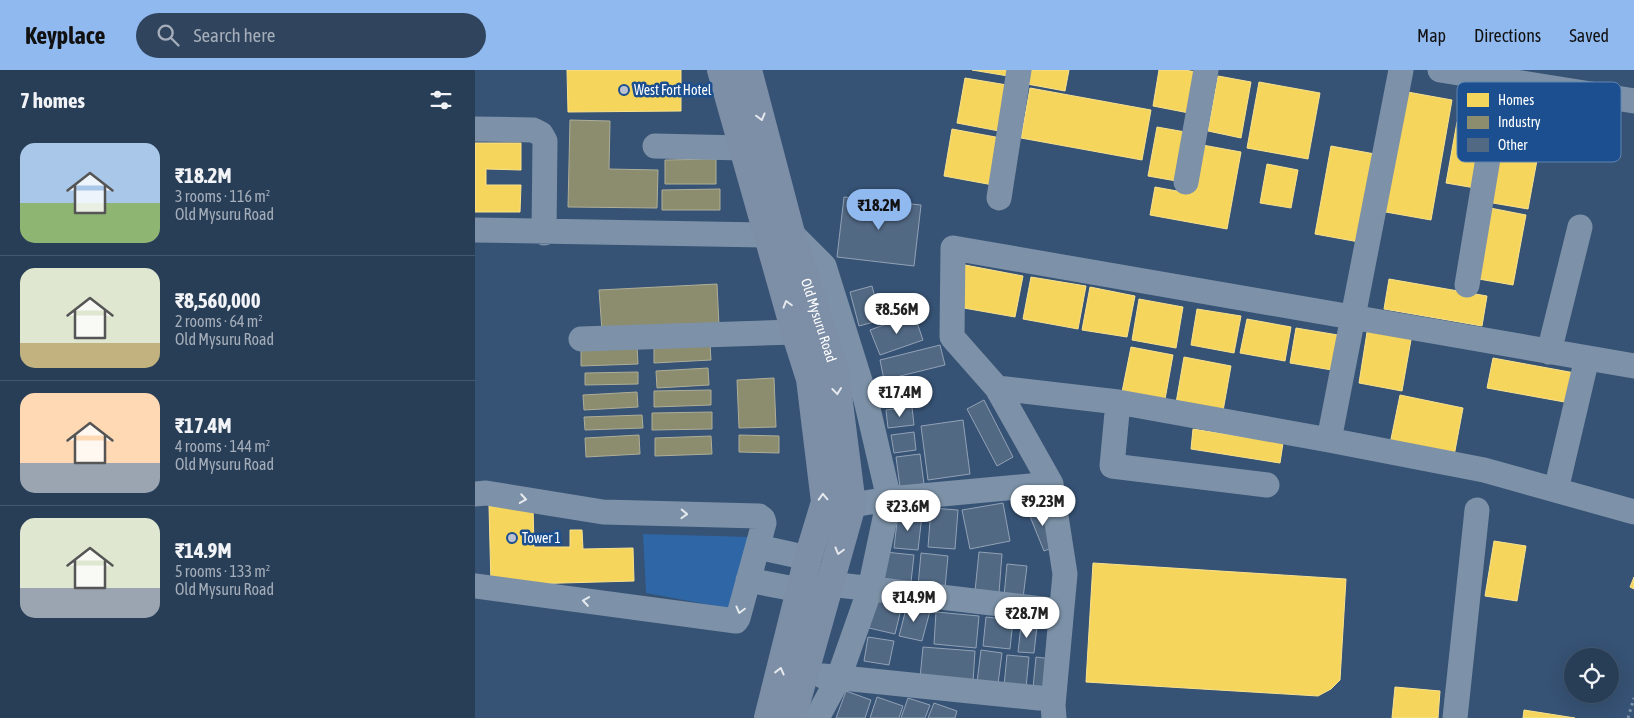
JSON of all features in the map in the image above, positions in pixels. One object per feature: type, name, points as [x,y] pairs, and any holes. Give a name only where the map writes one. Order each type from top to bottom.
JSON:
[{"type":"main road","name":"Old Mysuru Road","points":[[721,70],[743,148],[835,371],[852,505],[792,718]]},
{"type":"main road","name":"Old Mysuru Road","points":[[749,70],[795,332],[810,379],[825,502],[808,558],[767,718]]},
{"type":"street","points":[[999,198],[1019,70]]},
{"type":"street","points":[[1186,182],[1206,70]]},
{"type":"street","points":[[1329,440],[1401,70]]},
{"type":"street","points":[[1440,70],[1514,82]]},
{"type":"street","points":[[1621,99],[1634,101]]},
{"type":"street","points":[[475,129],[533,130],[541,134],[545,141],[544,233]]},
{"type":"street","points":[[655,146],[743,148]]},
{"type":"street","points":[[1467,285],[1487,162]]},
{"type":"street","points":[[1549,352],[1580,227]]},
{"type":"street","points":[[475,230],[544,233],[779,234],[824,266],[867,400],[889,500],[870,589],[839,677],[817,718]]},
{"type":"street","points":[[1054,718],[1053,705],[1065,574],[1051,484],[997,388],[952,337],[953,248],[1634,366]]},
{"type":"street","points":[[581,339],[795,332]]},
{"type":"street","points":[[1557,490],[1587,358]]},
{"type":"street","points":[[997,388],[1119,402],[1484,470],[1634,512]]},
{"type":"street","points":[[1119,402],[1112,466],[1267,485]]},
{"type":"street","points":[[852,505],[1051,484]]},
{"type":"street","points":[[475,494],[486,493],[603,512],[759,516],[763,519],[764,523],[739,618],[733,622],[475,586]]},
{"type":"street","points":[[1455,718],[1477,510]]},
{"type":"street","points":[[758,546],[808,558]]},
{"type":"street","points":[[748,580],[800,590]]},
{"type":"street","points":[[830,584],[1051,610]]},
{"type":"street","points":[[805,676],[839,677],[1039,698]]},
{"type":"path","points":[[1628,718],[1634,698]]},
{"type":"shaded area","points":[[643,534],[752,537],[732,609],[646,593]]},
{"type":"building: Homes","name":"West Fort Hotel","points":[[567,70],[681,70],[681,111],[568,112]]},
{"type":"building: Homes","points":[[972,70],[1009,70],[1008,76]]},
{"type":"building: Homes","points":[[1030,70],[1069,70],[1065,91],[1027,84]]},
{"type":"building: Homes","points":[[1159,70],[1197,72],[1189,113],[1153,106]]},
{"type":"building: Homes","points":[[1218,76],[1251,82],[1241,138],[1208,131]]},
{"type":"building: Homes","points":[[965,78],[1007,85],[999,131],[957,123]]},
{"type":"building: Homes","points":[[1259,82],[1320,93],[1308,159],[1247,148]]},
{"type":"building: Homes","points":[[1030,88],[1151,110],[1142,160],[1021,138]]},
{"type":"building: Homes","points":[[1402,91],[1452,100],[1431,220],[1380,211]]},
{"type":"building: Homes","points":[[1457,122],[1457,162],[1486,162],[1481,189],[1446,183]]},
{"type":"building: Homes","points":[[1157,127],[1191,133],[1182,182],[1148,176]]},
{"type":"building: Homes","points":[[952,129],[1001,138],[993,185],[944,176]]},
{"type":"building: Homes","points":[[475,143],[521,143],[521,170],[486,169],[486,185],[521,185],[520,212],[475,212]]},
{"type":"building: Homes","points":[[1197,144],[1241,152],[1227,229],[1150,215],[1155,187],[1188,193]]},
{"type":"building: Homes","points":[[1331,146],[1375,154],[1359,242],[1315,234]]},
{"type":"building: Homes","points":[[1494,162],[1537,162],[1528,209],[1487,202]]},
{"type":"building: Homes","points":[[1267,164],[1298,170],[1291,208],[1260,203]]},
{"type":"building: Homes","points":[[1485,207],[1526,215],[1513,285],[1473,278]]},
{"type":"building: Homes","points":[[965,265],[1023,276],[1015,317],[958,307]]},
{"type":"building: Homes","points":[[1031,277],[1086,286],[1078,329],[1023,319]]},
{"type":"building: Homes","points":[[1389,279],[1487,296],[1482,326],[1384,309]]},
{"type":"building: Homes","points":[[1090,287],[1135,296],[1127,337],[1082,330]]},
{"type":"building: Homes","points":[[1139,299],[1183,307],[1176,348],[1132,340]]},
{"type":"building: Homes","points":[[1197,309],[1241,316],[1234,353],[1191,345]]},
{"type":"building: Homes","points":[[1247,319],[1291,327],[1285,361],[1240,353]]},
{"type":"building: Homes","points":[[1368,326],[1412,334],[1402,391],[1359,383]]},
{"type":"building: Homes","points":[[1296,328],[1338,335],[1332,370],[1290,363]]},
{"type":"building: Homes","points":[[1131,347],[1173,355],[1164,405],[1121,397]]},
{"type":"building: Homes","points":[[1184,357],[1231,366],[1223,411],[1176,403]]},
{"type":"building: Homes","points":[[1493,358],[1575,373],[1570,403],[1487,388]]},
{"type":"building: Homes","points":[[1400,395],[1463,408],[1454,456],[1390,444]]},
{"type":"building: Homes","points":[[1193,429],[1283,443],[1280,463],[1191,449]]},
{"type":"building: Homes","name":"Tower 1","points":[[533,505],[534,547],[570,547],[570,530],[582,530],[583,549],[633,548],[634,581],[491,585],[489,506]]},
{"type":"building: Homes","points":[[1494,541],[1526,546],[1517,601],[1485,596]]},
{"type":"building: Homes","points":[[1093,563],[1346,579],[1340,680],[1331,689],[1318,696],[1086,682]]},
{"type":"building: Homes","points":[[1634,577],[1634,589],[1630,587]]},
{"type":"building: Homes","points":[[1395,687],[1440,691],[1438,718],[1392,718]]},
{"type":"building: Homes","points":[[1524,710],[1575,718],[1523,718]]},
{"type":"building: Industry","points":[[570,120],[610,121],[609,169],[658,170],[657,208],[568,207]]},
{"type":"building: Industry","points":[[716,159],[716,184],[665,184],[665,160]]},
{"type":"building: Industry","points":[[720,189],[720,210],[662,210],[662,190]]},
{"type":"building: Industry","points":[[717,284],[719,325],[602,331],[599,290]]},
{"type":"building: Industry","points":[[710,345],[711,360],[654,363],[654,347]]},
{"type":"building: Industry","points":[[637,346],[638,364],[581,366],[581,348]]},
{"type":"building: Industry","points":[[708,368],[709,385],[657,388],[656,371]]},
{"type":"building: Industry","points":[[638,372],[638,384],[585,385],[585,373]]},
{"type":"building: Industry","points":[[774,378],[776,427],[739,428],[737,380]]},
{"type":"building: Industry","points":[[711,390],[711,405],[654,407],[654,391]]},
{"type":"building: Industry","points":[[637,392],[638,407],[584,410],[583,395]]},
{"type":"building: Industry","points":[[712,412],[712,429],[652,430],[652,413]]},
{"type":"building: Industry","points":[[642,415],[643,428],[585,430],[584,417]]},
{"type":"building: Industry","points":[[639,435],[640,454],[586,457],[585,438]]},
{"type":"building: Industry","points":[[739,435],[779,436],[779,453],[739,452]]},
{"type":"building: Industry","points":[[711,436],[712,454],[655,456],[655,438]]},
{"type":"building: Other","points":[[844,197],[921,205],[914,266],[837,257]]},
{"type":"building: Other","points":[[872,286],[881,320],[859,326],[850,292]]},
{"type":"building: Other","points":[[914,314],[923,340],[880,355],[870,330]]},
{"type":"building: Other","points":[[940,345],[945,365],[884,380],[880,360]]},
{"type":"building: Other","points":[[911,378],[917,397],[890,405],[884,387]]},
{"type":"building: Other","points":[[984,400],[1013,457],[997,466],[967,409]]},
{"type":"building: Other","points":[[912,407],[914,425],[888,428],[886,410]]},
{"type":"building: Other","points":[[963,420],[970,474],[928,480],[921,426]]},
{"type":"building: Other","points":[[914,432],[916,450],[894,453],[891,435]]},
{"type":"building: Other","points":[[920,454],[924,484],[900,487],[896,457]]},
{"type":"building: Other","points":[[1003,503],[1010,541],[970,549],[962,510]]},
{"type":"building: Other","points":[[1043,503],[1060,545],[1044,551],[1027,509]]},
{"type":"building: Other","points":[[931,508],[958,510],[955,549],[928,547]]},
{"type":"building: Other","points":[[898,513],[922,515],[918,550],[894,548]]},
{"type":"building: Other","points":[[885,552],[914,555],[911,582],[882,579]]},
{"type":"building: Other","points":[[979,552],[1002,554],[999,593],[975,591]]},
{"type":"building: Other","points":[[921,553],[948,556],[945,588],[918,586]]},
{"type":"building: Other","points":[[1007,564],[1027,566],[1023,598],[1004,596]]},
{"type":"building: Other","points":[[875,599],[902,605],[895,634],[869,628]]},
{"type":"building: Other","points":[[907,605],[930,611],[922,641],[899,636]]},
{"type":"building: Other","points":[[936,612],[979,616],[976,648],[934,644]]},
{"type":"building: Other","points":[[986,617],[1013,620],[1010,649],[983,646]]},
{"type":"building: Other","points":[[1021,625],[1037,626],[1034,653],[1018,652]]},
{"type":"building: Other","points":[[868,637],[894,641],[889,665],[864,661]]},
{"type":"building: Other","points":[[923,647],[975,651],[973,682],[920,678]]},
{"type":"building: Other","points":[[981,650],[1002,653],[998,684],[977,682]]},
{"type":"building: Other","points":[[1007,655],[1029,657],[1026,688],[1004,686]]},
{"type":"building: Other","points":[[1036,657],[1052,659],[1049,690],[1033,688]]},
{"type":"building: Other","points":[[846,691],[871,700],[865,718],[836,718]]},
{"type":"building: Other","points":[[877,697],[903,706],[899,718],[870,718]]},
{"type":"building: Other","points":[[908,698],[930,705],[925,718],[901,718]]},
{"type":"building: Other","points":[[934,703],[957,711],[955,718],[928,718]]},
{"type":"place","name":"West Fort Hotel","points":[[624,90]]},
{"type":"place","name":"Tower 1","points":[[512,538]]}]
